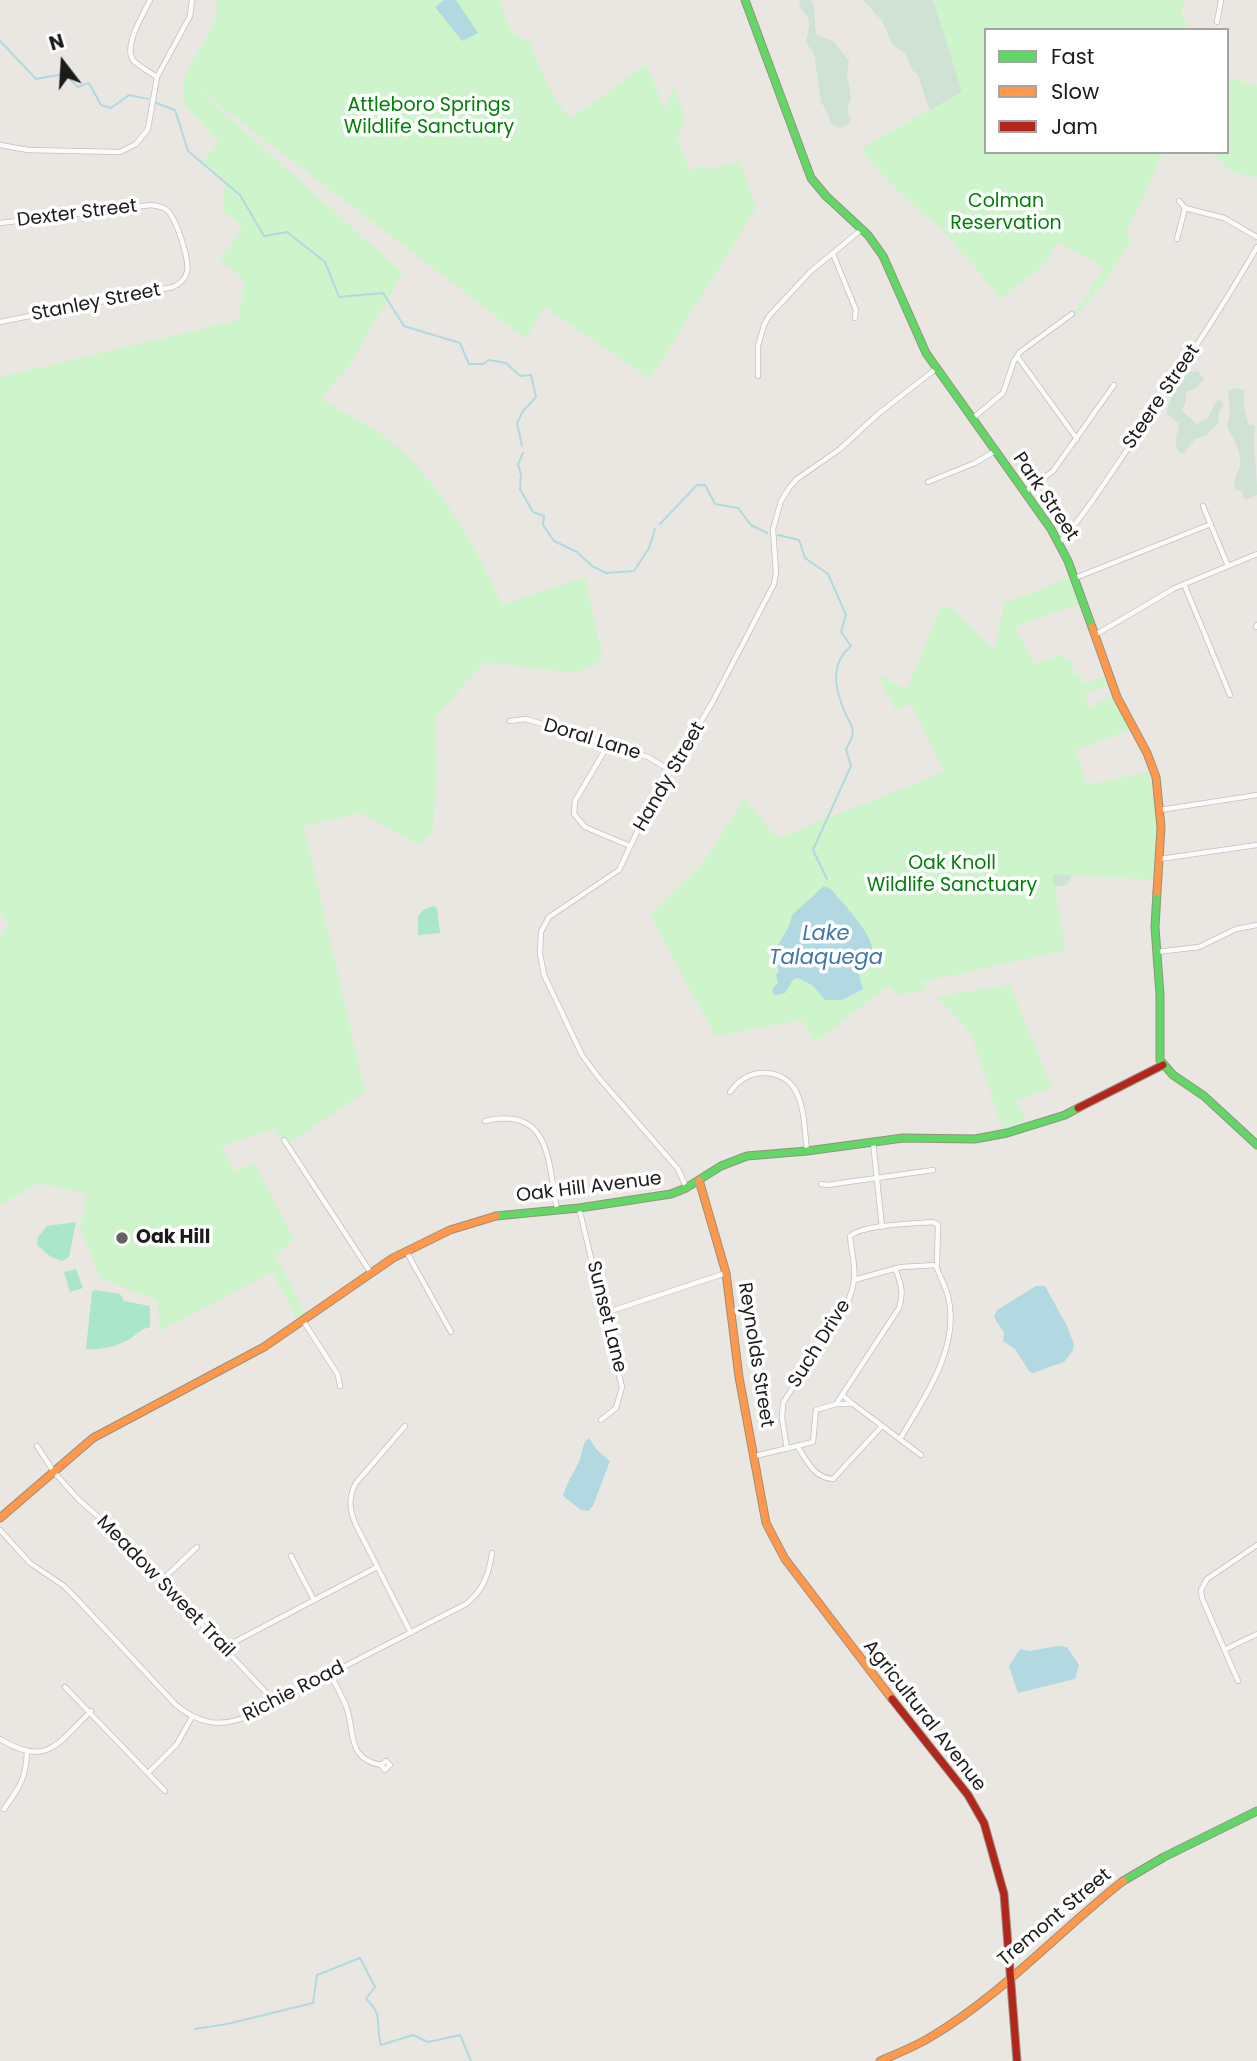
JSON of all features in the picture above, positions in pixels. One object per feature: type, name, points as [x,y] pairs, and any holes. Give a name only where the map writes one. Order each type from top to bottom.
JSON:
[{"type":"main road","name":"Park Street","points":[[745,0],[811,178],[826,198],[861,230],[883,256],[912,327],[937,368],[1060,542],[1117,697],[1152,765],[1160,810],[1155,927],[1160,995],[1159,1053],[1163,1065]]},
{"type":"main road","name":"Oak Hill Avenue","points":[[0,1518],[81,1448],[104,1432],[251,1355],[304,1322],[405,1251],[440,1234],[485,1218],[659,1196],[686,1188],[721,1166],[747,1156],[807,1152],[903,1138],[975,1139],[1023,1129],[1079,1110],[1132,1079],[1163,1065]]},
{"type":"main road","points":[[1163,1065],[1172,1075],[1204,1096],[1257,1145]]},
{"type":"main road","name":"Reynolds Street","points":[[699,1180],[726,1273],[738,1377],[763,1508],[771,1536]]},
{"type":"main road","name":"Agricultural Avenue","points":[[771,1536],[860,1660],[961,1785],[984,1823],[1004,1894],[1017,2061]]},
{"type":"main road","name":"Tremont Street","points":[[880,2061],[899,2054],[944,2029],[1045,1949],[1102,1897],[1129,1877],[1257,1811]]},
{"type":"street","points":[[150,0],[135,31],[130,51],[133,59],[157,77]]},
{"type":"street","points":[[0,145],[37,150],[120,152],[136,144],[148,130],[157,77],[190,16],[192,0]]},
{"type":"street","points":[[1217,22],[1221,0]]},
{"type":"street","points":[[1179,201],[1185,208],[1224,218],[1257,237]]},
{"type":"street","name":"Dexter Street","points":[[0,223],[160,206],[167,210],[176,224],[187,258],[186,275]]},
{"type":"street","points":[[1177,239],[1185,208]]},
{"type":"street","points":[[758,376],[758,346],[765,323],[776,307],[811,271],[861,230]]},
{"type":"street","name":"Steere Street","points":[[1060,542],[1077,523],[1148,419],[1257,247]]},
{"type":"street","points":[[833,254],[856,310],[855,318]]},
{"type":"street","name":"Stanley Street","points":[[0,322],[173,287],[180,284],[186,275]]},
{"type":"street","points":[[973,418],[1003,393],[1017,356],[1072,314]]},
{"type":"street","points":[[1017,356],[1077,439]]},
{"type":"street","name":"Handy Street","points":[[686,1188],[678,1168],[588,1064],[555,1000],[541,962],[541,932],[549,917],[619,870],[646,813],[712,703],[769,595],[776,572],[773,529],[781,501],[789,488],[937,368]]},
{"type":"street","points":[[1024,493],[1053,471],[1114,385]]},
{"type":"street","points":[[928,482],[975,463],[995,451]]},
{"type":"street","points":[[1203,506],[1228,566]]},
{"type":"street","points":[[1074,579],[1211,524]]},
{"type":"street","points":[[1094,635],[1184,584],[1257,554]]},
{"type":"street","points":[[1184,584],[1230,695]]},
{"type":"street","name":"Doral Lane","points":[[510,721],[526,719],[648,757],[671,771]]},
{"type":"street","points":[[608,745],[575,801],[574,814],[585,827],[630,846]]},
{"type":"street","points":[[1160,810],[1257,795]]},
{"type":"street","points":[[1159,860],[1257,845]]},
{"type":"street","points":[[1156,952],[1199,947],[1236,929],[1257,925]]},
{"type":"street","points":[[730,1092],[737,1082],[756,1073],[774,1074],[792,1083],[801,1101],[807,1152]]},
{"type":"street","points":[[485,1121],[511,1117],[528,1123],[538,1133],[543,1143],[557,1210]]},
{"type":"street","points":[[284,1140],[371,1274]]},
{"type":"street","points":[[873,1142],[882,1227],[933,1222],[938,1225],[936,1266],[947,1294],[949,1317],[942,1360],[900,1439]]},
{"type":"street","points":[[821,1184],[933,1170]]},
{"type":"street","name":"Sunset Lane","points":[[579,1208],[622,1387],[615,1408],[601,1420]]},
{"type":"street","name":"Such Drive","points":[[787,1449],[782,1418],[783,1403],[843,1315],[854,1280],[850,1236],[859,1231],[882,1227]]},
{"type":"street","points":[[405,1251],[451,1332]]},
{"type":"street","points":[[854,1280],[895,1268],[936,1266]]},
{"type":"street","points":[[836,1404],[899,1308],[903,1297],[902,1287],[895,1268]]},
{"type":"street","points":[[605,1313],[726,1273]]},
{"type":"street","points":[[304,1322],[338,1375],[341,1386]]},
{"type":"street","points":[[842,1395],[921,1455]]},
{"type":"street","points":[[755,1456],[813,1442],[816,1410],[836,1404],[853,1404]]},
{"type":"street","points":[[405,1426],[356,1483],[352,1492],[351,1514],[411,1633]]},
{"type":"street","points":[[798,1447],[816,1473],[822,1478],[833,1479],[882,1426]]},
{"type":"street","name":"Meadow Sweet Trail","points":[[37,1446],[54,1472],[78,1499],[105,1523],[275,1702]]},
{"type":"street","points":[[0,1530],[30,1563],[74,1596],[177,1705],[192,1717],[177,1744],[148,1773]]},
{"type":"street","points":[[1238,1681],[1202,1598],[1202,1586],[1207,1579],[1257,1545]]},
{"type":"street","points":[[161,1581],[197,1547]]},
{"type":"street","name":"Richie Road","points":[[192,1717],[207,1722],[227,1723],[248,1716],[458,1609],[473,1599],[486,1580],[492,1553]]},
{"type":"street","points":[[291,1556],[314,1600]]},
{"type":"street","points":[[223,1648],[377,1567]]},
{"type":"street","points":[[1226,1649],[1257,1634]]},
{"type":"street","points":[[330,1674],[348,1710],[356,1748],[367,1760],[381,1765]]},
{"type":"street","points":[[65,1686],[165,1791]]},
{"type":"street","points":[[0,1739],[27,1752],[47,1750],[59,1743],[91,1711]]},
{"type":"street","points":[[4,1809],[22,1784],[27,1769],[27,1752]]},
{"type":"green space","name":"Attleboro Springs Wildlife Sanctuary","points":[[216,0],[500,0],[509,26],[516,34],[530,42],[547,82],[570,119],[646,64],[665,110],[674,86],[685,118],[677,138],[689,170],[706,165],[709,170],[740,161],[756,208],[650,379],[544,307],[526,339],[194,86],[403,273],[348,368],[320,399],[382,435],[425,476],[455,516],[502,605],[585,577],[603,659],[576,673],[485,662],[435,717],[437,765],[433,831],[419,845],[361,813],[304,826],[365,1092],[285,1146],[275,1129],[221,1146],[235,1171],[255,1164],[294,1239],[276,1256],[306,1315],[298,1321],[272,1272],[160,1331],[157,1300],[100,1278],[80,1227],[87,1194],[39,1183],[0,1205],[0,937],[9,925],[0,913],[0,377],[239,320],[244,280],[220,259],[243,228],[222,209],[226,181],[203,162],[219,142],[183,103],[184,80],[215,20]]},
{"type":"green space","points":[[799,0],[812,0],[817,35],[833,41],[849,61],[847,74],[851,98],[847,111],[851,119],[840,128],[830,123],[829,115],[821,102],[814,53],[806,43],[809,22]]},
{"type":"green space","points":[[863,0],[1015,0],[988,28],[984,28],[984,132],[932,118],[918,75],[913,71],[905,54],[893,45],[882,21]]},
{"type":"green space","name":"Colman Reservation","points":[[933,0],[1185,0],[1181,12],[1188,28],[984,28],[984,154],[1163,154],[1126,233],[1132,239],[1102,286],[1074,317],[1072,314],[1092,292],[1089,289],[1104,268],[1058,242],[1042,267],[1001,298],[946,234],[895,188],[860,149],[962,92]]},
{"type":"green space","points":[[1229,77],[1257,86],[1257,177],[1231,172],[1213,154],[1229,154]]},
{"type":"green space","points":[[1198,371],[1204,379],[1196,388],[1186,392],[1186,402],[1182,410],[1196,424],[1207,419],[1217,400],[1221,401],[1223,406],[1219,412],[1219,422],[1207,435],[1195,439],[1185,452],[1180,453],[1176,442],[1179,424],[1167,414],[1167,409],[1178,382],[1183,380],[1188,372]]},
{"type":"green space","points":[[1228,390],[1244,390],[1248,424],[1255,426],[1257,495],[1246,500],[1242,492],[1235,489],[1240,456],[1227,427],[1230,414]]},
{"type":"green space","name":"Oak Knoll Wildlife Sanctuary","points":[[1069,578],[1079,604],[1015,627],[1034,664],[1063,654],[1065,660],[1070,658],[1076,676],[1081,675],[1084,684],[1105,677],[1108,686],[1084,693],[1090,708],[1111,695],[1130,729],[1076,750],[1086,785],[1149,772],[1157,823],[1154,880],[1052,874],[1066,950],[922,982],[928,989],[897,995],[890,985],[815,1042],[802,1020],[715,1036],[650,915],[703,863],[745,798],[777,838],[944,772],[911,704],[896,711],[879,675],[907,690],[942,604],[953,609],[994,651],[1004,603]]},
{"type":"green space","points":[[1053,868],[1076,868],[1067,885],[1052,887]]},
{"type":"green space","points":[[433,906],[437,908],[440,933],[418,935],[418,916],[423,910]]},
{"type":"green space","points":[[1010,984],[1052,1088],[1016,1100],[1027,1123],[1003,1130],[971,1033],[936,997]]},
{"type":"green space","points":[[76,1222],[69,1257],[62,1261],[51,1257],[37,1245],[38,1237],[47,1226]]},
{"type":"green space","points":[[76,1269],[83,1288],[70,1292],[64,1272]]},
{"type":"green space","points":[[95,1290],[120,1294],[124,1301],[150,1306],[150,1327],[115,1346],[86,1349],[92,1292]]},
{"type":"water","points":[[444,0],[456,0],[478,33],[462,41],[435,7]]},
{"type":"water","name":"Lake Talaquega","points":[[824,886],[831,889],[850,911],[870,940],[871,955],[859,971],[863,989],[842,1000],[825,1000],[812,985],[798,978],[793,980],[785,993],[775,995],[772,993],[774,986],[778,984],[776,975],[779,971],[776,953],[792,915]]},
{"type":"water","points":[[1036,1286],[1045,1286],[1074,1344],[1064,1362],[1033,1373],[1015,1349],[1003,1341],[1004,1333],[994,1317],[997,1310]]},
{"type":"water","points":[[589,1438],[597,1450],[610,1461],[593,1506],[588,1511],[581,1510],[563,1496]]},
{"type":"water","points":[[1067,1647],[1079,1665],[1075,1679],[1018,1693],[1009,1666],[1020,1649],[1029,1651]]},
{"type":"waterway","points":[[0,41],[36,79],[64,74],[78,87],[89,83],[101,105],[111,108],[129,95],[148,99]]},
{"type":"waterway","points":[[156,103],[175,110],[188,151],[240,195],[264,236],[287,232],[325,262],[339,297],[383,293],[404,326],[460,343],[469,364],[483,364],[489,360],[506,363],[520,376],[531,375],[536,397],[523,411],[517,423],[522,446]]},
{"type":"waterway","points":[[523,453],[518,464],[521,475],[520,489],[533,512],[544,516],[543,525],[554,541],[577,552],[592,566],[606,573],[634,571],[649,548],[655,529]]},
{"type":"waterway","points":[[660,524],[697,485],[705,485],[715,504],[738,508],[751,525],[767,533]]},
{"type":"waterway","points":[[778,535],[799,540],[805,558],[828,574],[846,615],[841,632],[851,646],[840,659],[836,674],[840,699],[853,731],[846,749],[851,766],[813,850],[827,879]]},
{"type":"waterway","points":[[195,2029],[313,2003],[317,1975],[360,1958],[375,1987],[366,1999],[377,2015],[381,2045],[413,2035],[428,2042],[460,2035],[471,2061]]},
{"type":"traffic: fast","points":[[745,0],[811,178],[826,196],[868,235],[883,256],[926,353],[1051,529],[1068,561],[1092,627]]},
{"type":"traffic: fast","points":[[1157,892],[1155,927],[1160,995],[1160,1060],[1173,1075],[1204,1096],[1257,1145]]},
{"type":"traffic: fast","points":[[496,1216],[579,1208],[671,1194],[721,1166],[747,1156],[903,1138],[975,1139],[1007,1133],[1065,1115],[1078,1108]]},
{"type":"traffic: fast","points":[[1123,1881],[1164,1857],[1257,1811]]},
{"type":"traffic: slow","points":[[1092,627],[1117,697],[1147,753],[1156,777],[1161,827],[1157,892]]},
{"type":"traffic: slow","points":[[699,1180],[726,1273],[739,1377],[766,1523],[785,1559],[892,1699]]},
{"type":"traffic: slow","points":[[0,1518],[93,1438],[264,1347],[393,1258],[450,1230],[496,1216]]},
{"type":"traffic: slow","points":[[880,2061],[929,2038],[981,2003],[1123,1881]]},
{"type":"traffic: jam","points":[[1078,1108],[1163,1065]]},
{"type":"traffic: jam","points":[[892,1699],[968,1795],[984,1823],[1004,1894],[1017,2061]]},
{"type":"place","name":"Oak Hill","points":[[122,1238]]}]
